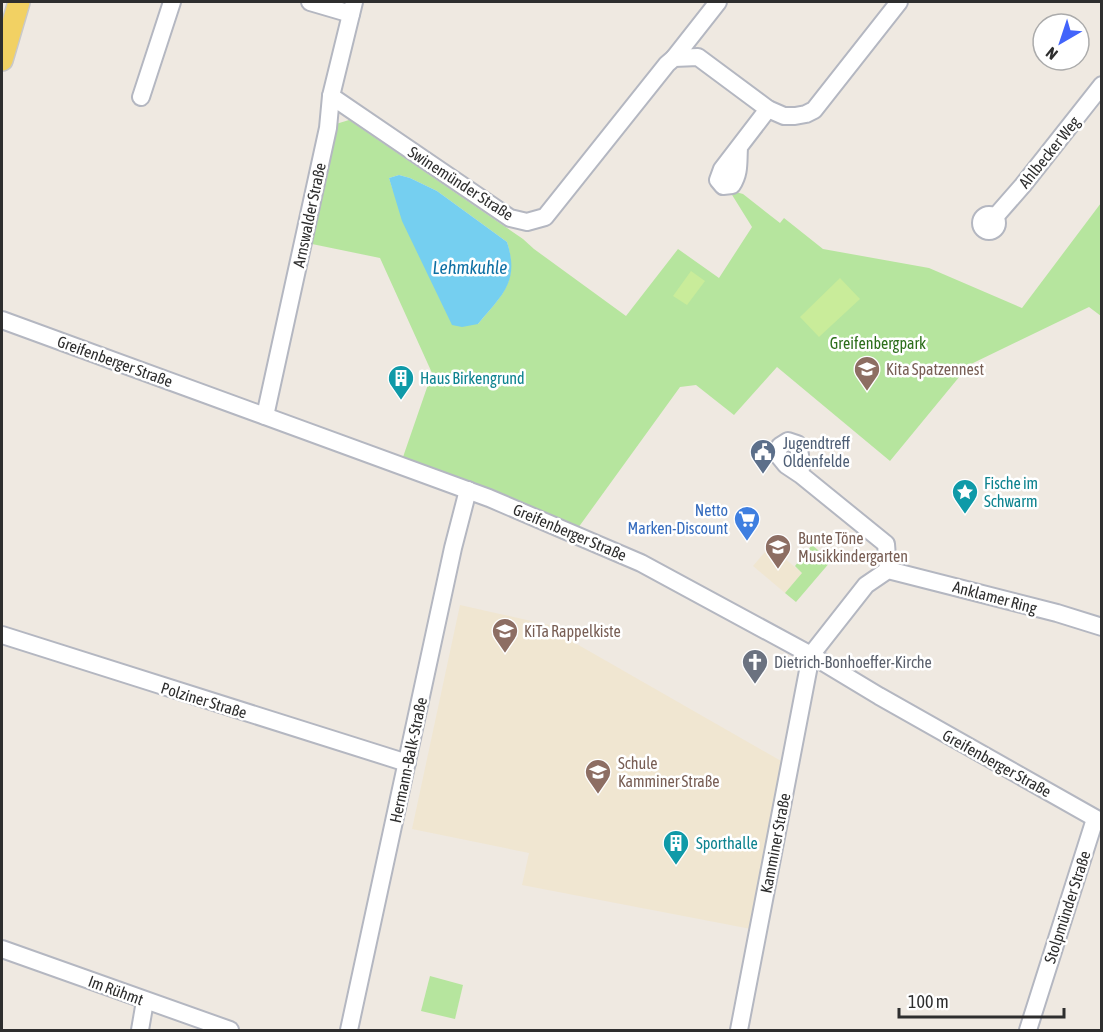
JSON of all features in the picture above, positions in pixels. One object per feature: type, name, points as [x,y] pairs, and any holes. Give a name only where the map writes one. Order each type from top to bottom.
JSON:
[{"type":"main road","points":[[2,60],[20,2]]},
{"type":"street","points":[[141,97],[172,2]]},
{"type":"street","name":"Arnswalder Straße","points":[[265,416],[327,133],[331,96],[353,8],[310,2]]},
{"type":"street","name":"Swinemünder Straße","points":[[331,96],[510,218],[527,222],[545,217],[718,2]]},
{"type":"street","points":[[674,58],[698,57],[768,109],[784,116],[806,114],[814,110],[899,2]]},
{"type":"street","name":"Ahlbecker Weg","points":[[995,217],[1101,86]]},
{"type":"street","points":[[739,148],[768,109]]},
{"type":"street","name":"Greifenberger Straße","points":[[2,320],[468,490],[640,563],[810,656],[1098,820]]},
{"type":"street","points":[[801,475],[886,544],[888,570],[866,585],[810,656]]},
{"type":"street","name":"Hermann-Balk-Straße","points":[[349,1030],[455,539],[468,490]]},
{"type":"street","name":"Anklamer Ring","points":[[888,570],[1057,613],[1101,627]]},
{"type":"street","name":"Polziner Straße","points":[[2,635],[407,763]]},
{"type":"street","name":"Kamminer Straße","points":[[739,1030],[810,656]]},
{"type":"street","name":"Stolpmünder Straße","points":[[1028,1030],[1098,820]]},
{"type":"street","name":"Im Rühmt","points":[[2,949],[230,1030]]},
{"type":"street","points":[[140,1030],[145,1001]]},
{"type":"shaded area","name":"Bunte Töne Musikkindergarten","points":[[770,546],[802,573],[785,593],[753,566]]},
{"type":"shaded area","name":"Schule Kamminer Straße","points":[[460,605],[576,631],[575,643],[783,762],[751,929],[522,885],[529,853],[412,829]]},
{"type":"green space","name":"Greifenbergpark","points":[[349,120],[523,239],[626,316],[678,249],[719,278],[752,227],[729,190],[743,194],[780,223],[784,218],[823,249],[929,268],[1022,308],[1101,203],[1101,316],[1089,307],[969,365],[890,461],[777,367],[734,415],[696,385],[680,387],[578,528],[450,474],[403,457],[432,373],[380,258],[312,244],[336,124]],"holes":[[[399,175],[437,191],[507,242],[511,268],[506,287],[478,324],[393,190],[389,178]]]},
{"type":"green space","points":[[691,271],[705,281],[687,305],[673,296]]},
{"type":"green space","points":[[840,278],[860,299],[819,337],[800,317]]},
{"type":"green space","points":[[812,545],[831,561],[796,602],[785,593],[802,573],[795,566]]},
{"type":"green space","points":[[430,976],[463,985],[455,1019],[421,1011]]},
{"type":"water","name":"Lehmkuhle","points":[[399,175],[437,191],[507,242],[511,268],[510,278],[501,296],[478,324],[462,327],[452,325],[402,221],[389,178]]},
{"type":"place","name":"Kita Spatzennest","points":[[867,392]]},
{"type":"place","name":"Haus Birkengrund","points":[[401,401]]},
{"type":"place","name":"Jugendtreff Oldenfelde","points":[[763,475]]},
{"type":"place","name":"Fische im Schwarm","points":[[965,515]]},
{"type":"place","name":"Netto Marken-Discount","points":[[747,542]]},
{"type":"place","name":"Bunte Töne Musikkindergarten","points":[[778,570]]},
{"type":"place","name":"KiTa Rappelkiste","points":[[505,654]]},
{"type":"place","name":"Dietrich-Bonhoeffer-Kirche","points":[[755,685]]},
{"type":"place","name":"Schule Kamminer Straße","points":[[598,795]]},
{"type":"place","name":"Sporthalle","points":[[676,866]]}]
